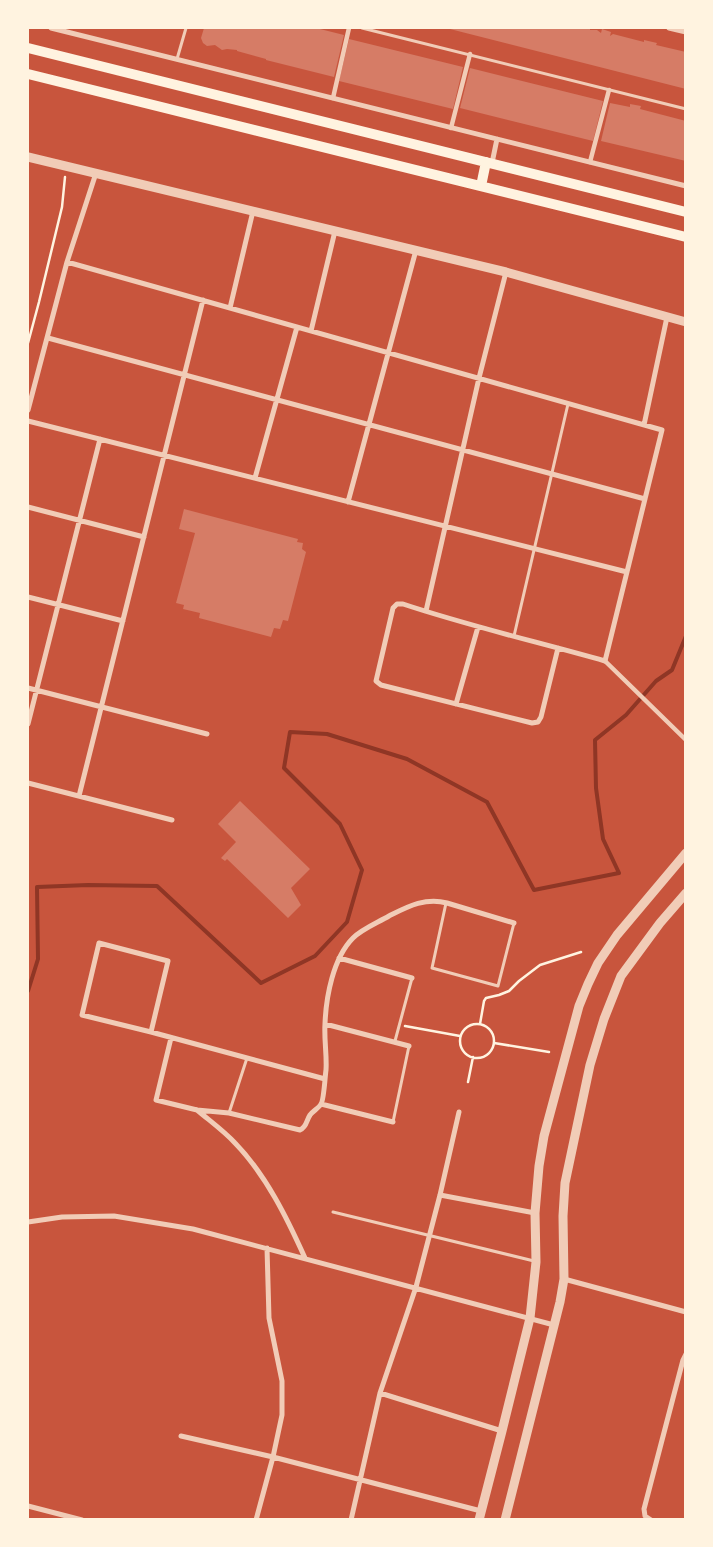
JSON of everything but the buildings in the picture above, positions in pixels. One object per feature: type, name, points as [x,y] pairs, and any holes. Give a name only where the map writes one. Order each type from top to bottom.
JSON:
[{"type":"main road","points":[[28,48],[686,212]]},
{"type":"main road","points":[[28,74],[686,237]]},
{"type":"main road","points":[[481,186],[489,163]]},
{"type":"street","points":[[51,28],[70,30],[177,59],[686,186]]},
{"type":"street","points":[[333,98],[349,28]]},
{"type":"street","points":[[669,28],[686,32]]},
{"type":"street","points":[[451,128],[470,54]]},
{"type":"street","points":[[590,162],[609,90]]},
{"type":"street","points":[[489,163],[497,139]]},
{"type":"street","points":[[28,157],[506,272],[686,322]]},
{"type":"street","points":[[28,410],[68,262],[96,173]]},
{"type":"street","points":[[230,308],[253,211]]},
{"type":"street","points":[[312,331],[335,231]]},
{"type":"street","points":[[348,502],[416,250]]},
{"type":"street","points":[[68,262],[662,430],[605,661]]},
{"type":"street","points":[[426,611],[479,378],[506,272]]},
{"type":"street","points":[[78,796],[203,300]]},
{"type":"street","points":[[644,425],[667,317]]},
{"type":"street","points":[[255,478],[297,327]]},
{"type":"street","points":[[48,338],[645,499]]},
{"type":"street","points":[[28,421],[627,572]]},
{"type":"street","points":[[28,724],[100,439]]},
{"type":"street","points":[[28,507],[144,537]]},
{"type":"street","points":[[28,597],[123,621]]},
{"type":"street","points":[[558,648],[541,717],[538,722],[532,723],[456,704],[381,685],[376,681],[393,608],[397,604],[403,604],[605,661],[686,740]]},
{"type":"street","points":[[456,704],[478,626]]},
{"type":"street","points":[[28,688],[207,734]]},
{"type":"street","points":[[28,783],[172,820]]},
{"type":"street","points":[[181,1436],[360,1479],[480,1515],[530,1318],[536,1262],[535,1214],[539,1166],[544,1136],[574,1025],[588,984],[598,963],[617,935],[686,853]]},
{"type":"street","points":[[505,1520],[560,1302],[564,1279],[563,1216],[565,1183],[590,1065],[604,1019],[622,976],[660,923],[686,893]]},
{"type":"street","points":[[171,1038],[156,1100],[197,1110],[229,1113],[300,1130],[321,1104],[325,1080],[325,1024],[330,986],[339,958],[354,937],[411,905],[434,901],[447,903],[514,923]]},
{"type":"street","points":[[150,1032],[168,960],[99,942],[82,1015],[325,1080]]},
{"type":"street","points":[[339,958],[412,978]]},
{"type":"street","points":[[325,1024],[409,1046]]},
{"type":"street","points":[[321,1104],[393,1122]]},
{"type":"street","points":[[197,1110],[235,1142],[252,1163],[268,1186],[295,1235],[305,1258]]},
{"type":"street","points":[[351,1520],[380,1394],[416,1287],[440,1194],[458,1112]]},
{"type":"street","points":[[440,1194],[535,1214]]},
{"type":"street","points":[[28,1222],[62,1217],[114,1216],[193,1229],[554,1325]]},
{"type":"street","points":[[256,1520],[282,1415],[282,1381],[269,1318],[267,1248]]},
{"type":"street","points":[[564,1279],[686,1312]]},
{"type":"street","points":[[651,1520],[644,1516],[644,1509],[680,1369],[686,1354]]},
{"type":"street","points":[[380,1394],[502,1431]]},
{"type":"street","points":[[28,1506],[81,1519]]},
{"type":"lane","points":[[177,59],[186,28]]},
{"type":"lane","points":[[362,28],[686,109]]},
{"type":"lane","points":[[514,636],[568,404]]},
{"type":"lane","points":[[447,903],[432,968],[498,986],[514,923]]},
{"type":"lane","points":[[395,1041],[412,978]]},
{"type":"lane","points":[[393,1122],[409,1046]]},
{"type":"lane","points":[[229,1113],[247,1058]]},
{"type":"lane","points":[[333,1212],[536,1262]]},
{"type":"path","points":[[28,343],[62,207],[66,177],[56,175]]},
{"type":"path","points":[[480,1024],[486,998],[509,991],[540,964],[581,952]]},
{"type":"path","points":[[480,1024],[489,1029],[493,1034],[494,1043],[491,1051],[486,1055],[481,1058],[473,1057],[465,1053],[461,1048],[460,1036],[467,1026],[480,1024]]},
{"type":"path","points":[[399,1025],[460,1036]]},
{"type":"path","points":[[494,1043],[549,1052]]},
{"type":"path","points":[[468,1082],[473,1057]]},
{"type":"waterway","points":[[28,991],[38,959],[37,887],[88,885],[157,886],[261,983],[315,956],[347,922],[362,870],[340,824],[284,768],[290,732],[327,734],[407,759],[487,802],[534,890],[619,873],[603,839],[596,788],[595,740],[626,715],[656,681],[672,670],[686,636]]}]
